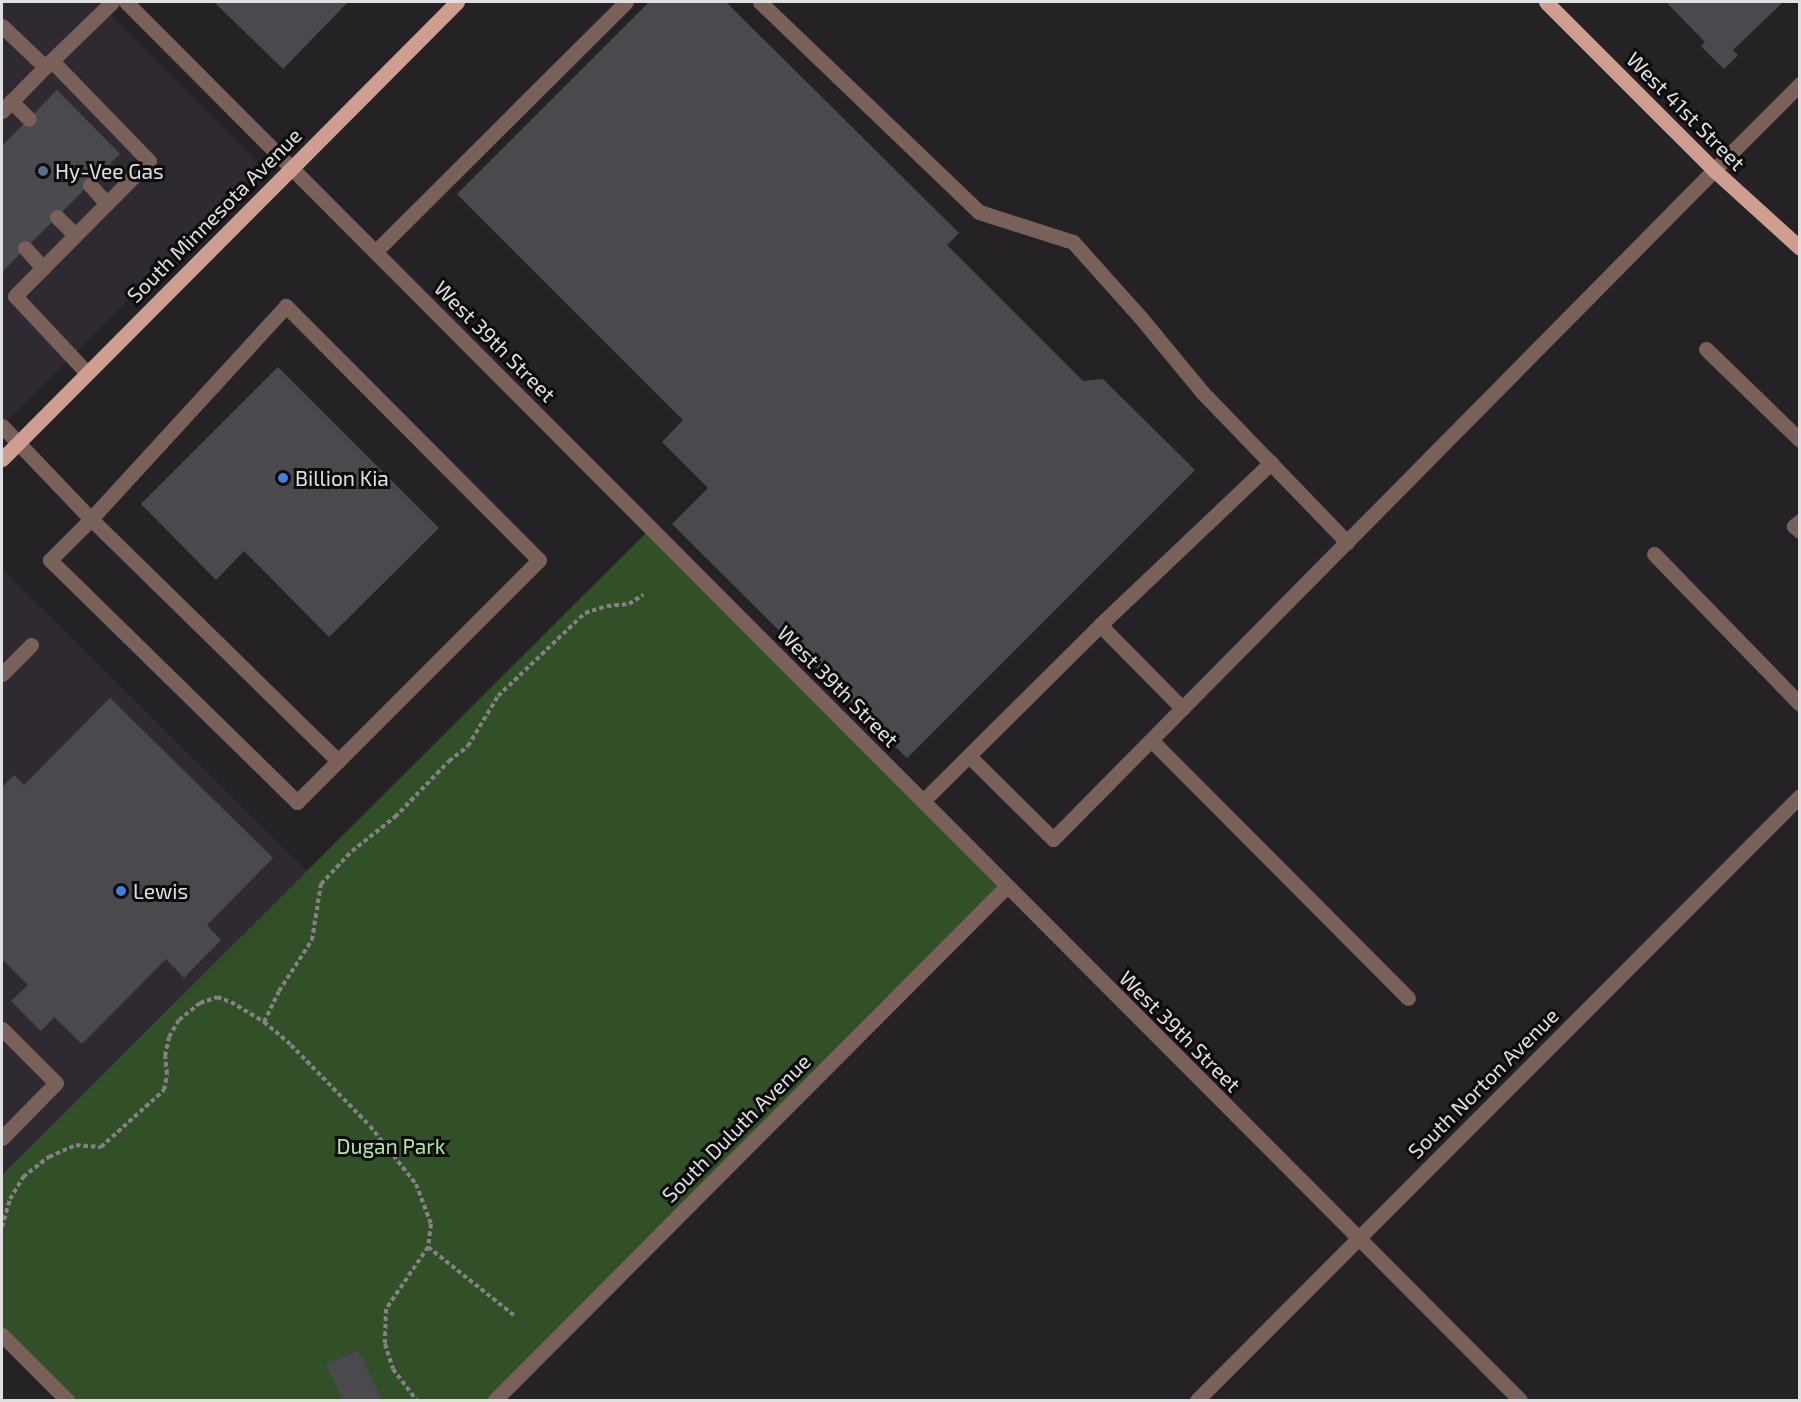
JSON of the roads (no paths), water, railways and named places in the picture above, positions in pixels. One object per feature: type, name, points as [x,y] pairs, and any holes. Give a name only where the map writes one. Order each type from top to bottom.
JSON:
[{"type":"main road","name":"South Minnesota Avenue","points":[[2,459],[457,2]]},
{"type":"main road","name":"West 41st Street","points":[[1546,2],[1714,170],[1800,248]]},
{"type":"street","points":[[29,118],[6,106],[112,2]]},
{"type":"street","name":"West 39th Street","points":[[126,2],[1007,885],[1356,1239],[1520,1401]]},
{"type":"street","points":[[376,251],[626,2]]},
{"type":"street","points":[[760,2],[979,212],[1072,242],[1141,318],[1202,392],[1347,542]]},
{"type":"street","points":[[2,26],[48,64],[149,161],[43,268],[8,295],[87,373]]},
{"type":"street","points":[[969,756],[1053,839],[1800,84]]},
{"type":"street","points":[[90,185],[106,204]]},
{"type":"street","points":[[57,217],[75,235]]},
{"type":"street","points":[[25,248],[43,268]]},
{"type":"street","points":[[286,306],[539,560],[297,802],[50,560],[91,519],[286,306]]},
{"type":"street","points":[[1706,349],[1800,440]]},
{"type":"street","points":[[2,426],[91,519],[338,761]]},
{"type":"street","points":[[923,801],[1100,625],[1271,463]]},
{"type":"street","points":[[1800,521],[1794,526],[1800,531]]},
{"type":"street","points":[[1654,554],[1800,704]]},
{"type":"street","points":[[1100,625],[1182,708]]},
{"type":"street","points":[[2,674],[31,645]]},
{"type":"street","points":[[1151,740],[1408,998]]},
{"type":"street","name":"South Norton Avenue","points":[[1197,1401],[1800,796]]},
{"type":"street","name":"South Duluth Avenue","points":[[495,1401],[1007,885]]},
{"type":"street","points":[[2,1029],[56,1083],[2,1138]]},
{"type":"street","points":[[2,1335],[67,1401]]},
{"type":"place","name":"Hy-Vee Gas","points":[[43,171]]},
{"type":"place","name":"Billion Kia","points":[[283,478]]},
{"type":"place","name":"Lewis","points":[[121,891]]},
{"type":"park label","name":"Dugan Park","points":[[391,1146]]}]
